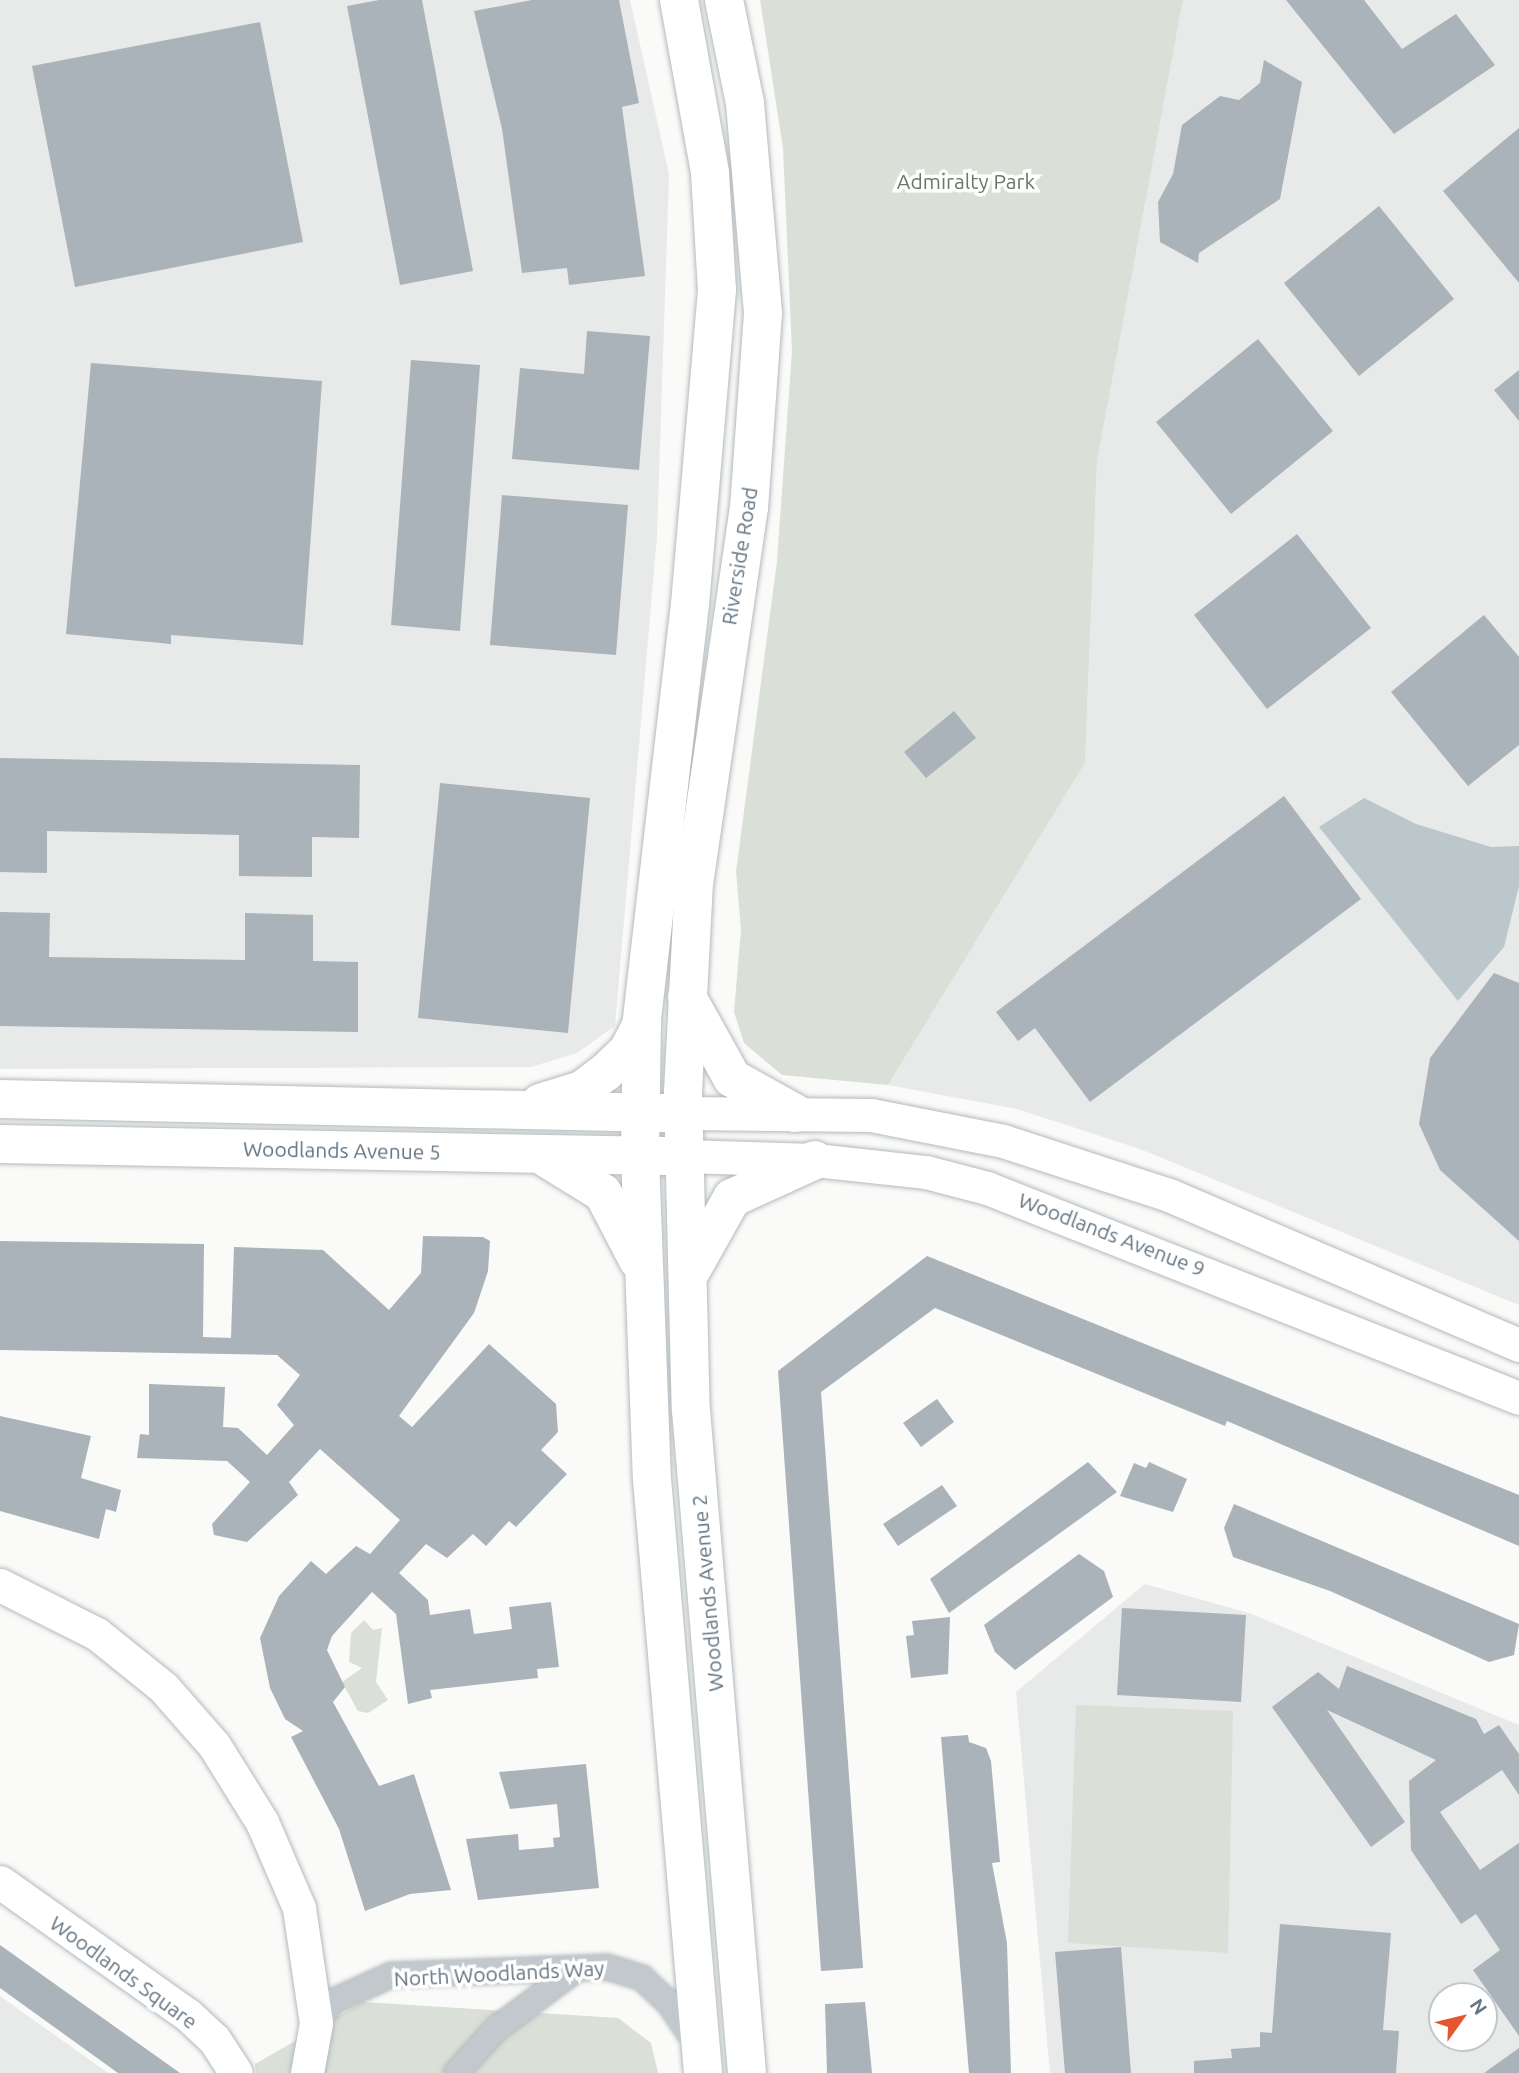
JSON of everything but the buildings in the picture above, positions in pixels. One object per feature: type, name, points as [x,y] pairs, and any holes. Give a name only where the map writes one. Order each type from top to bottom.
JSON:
[{"type":"main road","name":"Riverside Road","points":[[639,1113],[642,1022],[690,604],[717,290],[710,173],[679,0]]},
{"type":"main road","name":"Riverside Road","points":[[683,1113],[685,992],[716,714],[748,507],[763,313],[745,103],[724,0]]},
{"type":"main road","points":[[685,992],[732,1078],[795,1113]]},
{"type":"main road","points":[[514,1111],[582,1090],[628,1051],[642,1022]]},
{"type":"main road","name":"Woodlands Avenue 5","points":[[0,1098],[683,1113]]},
{"type":"main road","points":[[639,1113],[652,1479],[702,2062]]},
{"type":"main road","points":[[683,1113],[795,1113],[937,1124],[1073,1163],[1169,1195],[1519,1345]]},
{"type":"main road","name":"Woodlands Avenue 2","points":[[683,1113],[691,1410],[747,2073]]},
{"type":"main road","name":"Woodlands Avenue 5","points":[[0,1144],[684,1156]]},
{"type":"main road","points":[[533,1152],[578,1172],[603,1193],[645,1275]]},
{"type":"main road","name":"Woodlands Avenue 9","points":[[684,1156],[816,1160],[926,1172],[998,1191],[1519,1398]]},
{"type":"main road","points":[[687,1283],[711,1225],[732,1198],[816,1160]]},
{"type":"main road","points":[[0,1586],[97,1634],[163,1687],[214,1745],[262,1822],[299,1908],[316,2023],[307,2073]]},
{"type":"main road","name":"Woodlands Square","points":[[0,1882],[188,2015],[214,2039],[236,2073]]},
{"type":"main road","name":"Woodlands Square","points":[[0,1907],[174,2032],[209,2073]]},
{"type":"street","points":[[456,2073],[496,2029],[579,1968]]},
{"type":"street","name":"North Woodlands Way","points":[[316,2023],[334,2001],[391,1975],[622,1968],[642,1978],[669,2003],[702,2062]]},
{"type":"shaded area","points":[[0,0],[630,0],[669,174],[657,535],[615,1026],[577,1053],[531,1067],[0,1069]]},
{"type":"shaded area","points":[[1183,0],[1519,0],[1519,1305],[1140,1149],[1017,1109],[888,1085],[1085,763],[1097,462]]},
{"type":"shaded area","points":[[1364,798],[1416,824],[1491,847],[1519,846],[1519,886],[1504,947],[1458,1001],[1319,827]]},
{"type":"shaded area","points":[[1145,1584],[1249,1613],[1519,1725],[1519,2073],[1050,2073],[1016,1692]]},
{"type":"shaded area","points":[[0,1996],[108,2073],[0,2073]]},
{"type":"green space","name":"Admiralty Park","points":[[760,0],[1183,0],[1097,462],[1085,763],[888,1085],[782,1075],[744,1043],[734,1012],[741,930],[736,872],[777,561],[792,351],[783,148]]},
{"type":"green space","points":[[364,1620],[373,1630],[382,1628],[376,1682],[388,1700],[368,1713],[358,1711],[342,1682],[362,1668],[349,1662],[351,1633]]},
{"type":"green space","points":[[1076,1705],[1233,1711],[1228,1953],[1068,1943]]},
{"type":"green space","points":[[363,2002],[618,2018],[651,2043],[658,2073],[256,2073],[255,2064]]}]
